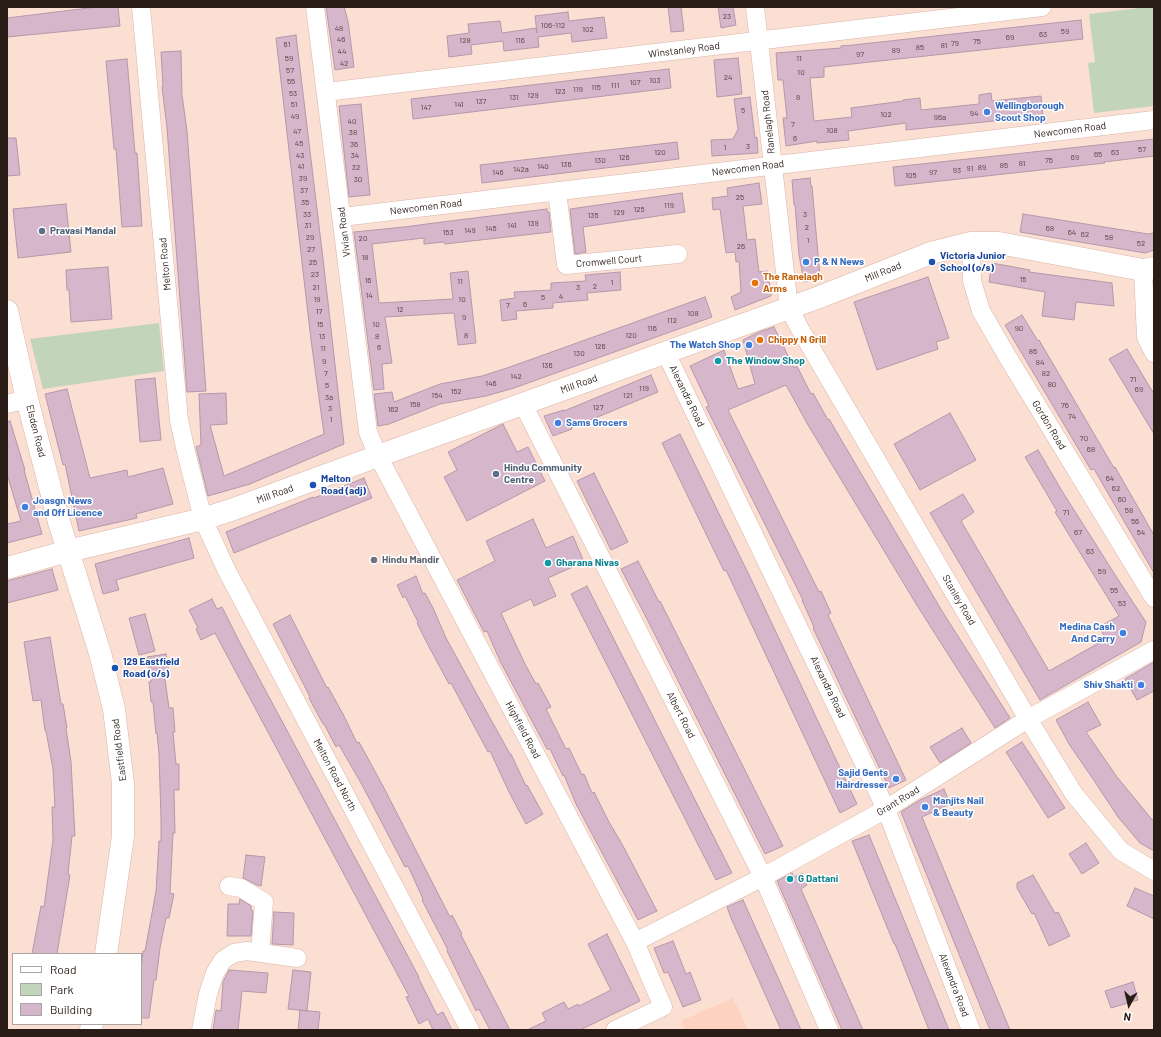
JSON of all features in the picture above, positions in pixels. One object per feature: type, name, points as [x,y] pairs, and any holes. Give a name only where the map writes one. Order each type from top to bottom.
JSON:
[{"type":"street","name":"Melton Road","points":[[141,7],[180,420],[186,452],[203,519]]},
{"type":"street","name":"Vivian Road","points":[[315,7],[368,432],[378,456]]},
{"type":"street","name":"Ranelagh Road","points":[[756,7],[789,308]]},
{"type":"street","name":"Winstanley Road","points":[[326,92],[1042,7]]},
{"type":"street","name":"Newcomen Road","points":[[342,217],[1154,120]]},
{"type":"street","name":"Cromwell Court","points":[[558,191],[566,265],[678,254]]},
{"type":"street","name":"Mill Road","points":[[7,568],[68,551],[203,519],[231,510],[789,308],[857,283],[931,253],[971,243],[999,243],[1148,269]]},
{"type":"street","name":"Gordon Road","points":[[971,243],[972,281],[981,311],[1154,598]]},
{"type":"street","points":[[1148,269],[1146,337],[1154,353]]},
{"type":"street","name":"Stanley Road","points":[[789,308],[1028,719],[1074,794],[1121,851],[1154,871]]},
{"type":"street","name":"Elsden Road","points":[[7,311],[17,401],[68,551]]},
{"type":"street","name":"Alexandra Road","points":[[666,353],[886,809],[972,1030]]},
{"type":"street","name":"Albert Road","points":[[523,404],[763,877],[829,1030]]},
{"type":"street","name":"Highfield Road","points":[[378,456],[635,942],[663,1007],[615,1030]]},
{"type":"street","name":"Melton Road North","points":[[203,519],[226,571],[470,1030]]},
{"type":"street","name":"Eastfield Road","points":[[68,551],[100,653],[114,708],[123,784],[123,836],[106,953]]},
{"type":"street","name":"Grant Road","points":[[635,942],[763,877],[886,809],[1028,719],[1154,650]]},
{"type":"street","points":[[229,886],[241,888],[264,902],[260,953]]},
{"type":"street","points":[[201,1030],[207,1000],[215,972],[223,960],[234,953],[246,951],[297,958]]},
{"type":"shaded area","points":[[733,998],[748,1030],[685,1030],[681,1021]]},
{"type":"green space","points":[[1154,7],[1154,106],[1094,113],[1088,63],[1095,62],[1089,14]]},
{"type":"green space","points":[[159,323],[164,371],[43,389],[30,339]]},
{"type":"building","points":[[97,7],[118,7],[120,26],[7,37],[7,18]]},
{"type":"building","points":[[326,7],[344,7],[348,21],[354,67],[335,70]]},
{"type":"building","points":[[668,7],[681,7],[684,31],[671,32]]},
{"type":"building","points":[[718,7],[733,7],[736,25],[721,28]]},
{"type":"building","points":[[568,12],[569,21],[604,17],[607,38],[572,42],[571,33],[538,37],[539,47],[504,51],[503,41],[471,45],[472,54],[449,57],[447,36],[469,33],[468,24],[500,21],[502,33],[536,28],[537,33],[535,16]]},
{"type":"building","points":[[1081,20],[1083,39],[824,67],[824,77],[810,78],[814,121],[852,117],[851,108],[920,98],[921,110],[979,104],[979,95],[991,93],[992,101],[1041,96],[1043,116],[906,130],[906,123],[848,131],[849,140],[817,143],[817,141],[786,146],[783,118],[787,118],[783,80],[778,80],[776,53],[841,48],[841,46]]},
{"type":"building","points":[[296,35],[344,444],[250,484],[208,496],[196,447],[201,445],[199,394],[226,393],[227,424],[210,425],[224,476],[324,434],[311,340],[276,38]]},
{"type":"building","points":[[181,51],[182,95],[187,131],[206,391],[187,392],[167,128],[162,87],[161,52]]},
{"type":"building","points":[[738,58],[742,94],[717,97],[714,60]]},
{"type":"building","points":[[127,59],[135,153],[137,153],[142,226],[122,227],[116,149],[114,149],[106,61]]},
{"type":"building","points":[[669,69],[671,88],[413,119],[411,99]]},
{"type":"building","points":[[750,97],[755,138],[757,137],[758,153],[712,156],[711,140],[733,139],[738,129],[734,99]]},
{"type":"building","points":[[361,104],[370,195],[349,197],[339,106]]},
{"type":"building","points":[[7,138],[16,138],[20,175],[7,176]]},
{"type":"building","points":[[1154,139],[1154,156],[1104,162],[1105,163],[895,186],[893,167]]},
{"type":"building","points":[[677,142],[679,159],[482,183],[480,165]]},
{"type":"building","points":[[810,178],[820,277],[804,282],[799,255],[792,180]]},
{"type":"building","points":[[759,183],[762,204],[743,206],[747,240],[755,239],[759,272],[768,271],[771,296],[735,310],[731,297],[741,292],[739,261],[736,262],[735,252],[726,253],[720,209],[713,210],[712,198],[728,196],[727,188]]},
{"type":"building","points":[[682,193],[685,212],[583,227],[586,252],[575,254],[570,209]]},
{"type":"building","name":"Pravasi Mandal","points":[[66,204],[71,252],[18,258],[13,209]]},
{"type":"building","points":[[547,209],[547,212],[549,212],[551,232],[445,244],[444,242],[424,244],[424,238],[372,244],[379,303],[453,299],[450,273],[468,271],[476,343],[458,345],[454,313],[385,317],[392,363],[382,364],[384,389],[374,390],[354,232]]},
{"type":"building","points":[[1023,214],[1148,234],[1154,233],[1154,250],[1145,253],[1020,232]]},
{"type":"building","points":[[992,263],[1030,270],[1029,272],[1112,283],[1114,306],[1076,302],[1074,320],[1042,316],[1045,292],[989,282]]},
{"type":"building","points":[[108,267],[112,319],[71,322],[66,270]]},
{"type":"building","points":[[620,272],[621,290],[587,293],[588,300],[553,303],[553,308],[516,311],[517,319],[502,321],[500,300],[515,298],[514,292],[551,290],[551,283],[586,281],[585,275]]},
{"type":"building","points":[[928,277],[949,338],[936,342],[938,349],[877,370],[854,302]]},
{"type":"building","points":[[705,297],[712,317],[514,388],[486,396],[440,404],[389,424],[378,426],[374,394],[392,392],[394,402],[440,384],[482,376],[507,368]]},
{"type":"building","points":[[1022,315],[1038,341],[1039,340],[1154,535],[1154,573],[1094,469],[1091,470],[1005,325]]},
{"type":"building","points":[[774,327],[794,368],[797,366],[811,394],[813,393],[828,420],[829,419],[942,611],[1010,718],[995,728],[918,607],[808,425],[786,385],[728,410],[819,592],[821,591],[831,613],[828,615],[906,780],[889,788],[813,628],[814,627],[803,600],[706,407],[709,406],[690,366],[724,350],[738,389],[755,384],[743,340]]},
{"type":"building","points":[[1127,349],[1154,394],[1154,434],[1109,359]]},
{"type":"building","points":[[651,375],[658,392],[553,436],[544,416],[564,411]]},
{"type":"building","points":[[155,378],[161,440],[140,442],[135,380]]},
{"type":"building","points":[[67,389],[90,478],[127,470],[128,477],[163,468],[173,504],[136,514],[137,518],[79,531],[65,464],[63,465],[45,394]]},
{"type":"building","points":[[950,413],[976,460],[920,490],[894,444]]},
{"type":"building","points":[[10,421],[42,534],[7,543],[7,524],[21,521],[7,474],[7,422]]},
{"type":"building","name":"Hindu Community Centre","points":[[503,424],[517,452],[528,447],[545,481],[467,521],[444,477],[457,470],[448,452]]},
{"type":"building","points":[[680,434],[750,577],[857,804],[840,813],[726,570],[724,571],[662,443]]},
{"type":"building","points":[[1038,450],[1062,491],[1146,622],[1141,642],[1040,700],[930,513],[963,494],[974,512],[961,521],[1049,671],[1106,639],[1099,627],[1119,616],[1055,512],[1057,511],[1025,457]]},
{"type":"building","points":[[594,473],[628,542],[611,550],[577,481]]},
{"type":"building","points":[[364,478],[372,498],[234,553],[226,532]]},
{"type":"building","points":[[533,519],[546,548],[573,536],[584,562],[548,578],[556,596],[534,606],[531,599],[501,613],[525,664],[536,684],[538,683],[551,707],[546,709],[566,749],[569,748],[582,775],[584,774],[592,793],[594,792],[657,911],[638,920],[576,804],[564,775],[563,776],[550,749],[547,749],[500,661],[487,631],[484,632],[457,580],[495,561],[486,541]]},
{"type":"building","points":[[189,538],[194,558],[116,580],[119,590],[103,594],[95,564]]},
{"type":"building","points":[[638,561],[659,602],[660,601],[783,846],[765,854],[621,569]]},
{"type":"building","points":[[52,569],[58,590],[7,603],[7,581]]},
{"type":"building","points":[[416,576],[423,594],[425,593],[433,608],[446,638],[511,754],[526,786],[527,785],[543,814],[526,824],[490,751],[488,752],[451,683],[449,684],[417,623],[418,622],[405,596],[403,598],[397,585]]},
{"type":"building","points":[[587,586],[732,873],[716,880],[571,594]]},
{"type":"building","points":[[212,599],[217,609],[222,607],[419,977],[437,1015],[443,1012],[452,1030],[433,1030],[428,1019],[419,1024],[406,997],[409,996],[215,633],[201,640],[196,629],[198,628],[189,610]]},
{"type":"building","points":[[145,614],[155,651],[139,655],[129,618]]},
{"type":"building","points":[[290,615],[327,688],[328,687],[357,743],[359,742],[383,786],[450,917],[452,915],[510,1030],[490,1030],[479,1009],[476,1011],[447,951],[448,950],[422,900],[423,899],[408,866],[405,867],[361,783],[339,745],[336,747],[309,698],[310,697],[273,624]]},
{"type":"building","points":[[50,637],[61,704],[63,704],[71,762],[75,836],[72,836],[68,874],[70,875],[57,953],[32,953],[41,906],[44,907],[53,840],[52,807],[55,807],[53,769],[45,731],[41,700],[33,701],[24,642]]},
{"type":"building","points":[[166,654],[169,672],[164,672],[169,708],[173,708],[175,732],[173,732],[176,764],[179,764],[179,790],[174,790],[175,833],[173,833],[170,893],[174,894],[169,918],[166,918],[156,980],[154,980],[149,1018],[142,1018],[142,960],[156,891],[159,841],[161,841],[159,754],[153,702],[151,702],[149,682],[151,682],[147,657]]},
{"type":"building","name":"Shiv Shakti","points":[[1154,662],[1154,691],[1137,700],[1125,679]]},
{"type":"building","points":[[1088,702],[1101,725],[1086,732],[1117,777],[1154,822],[1154,851],[1140,843],[1118,817],[1069,744],[1056,720]]},
{"type":"building","points":[[962,728],[971,743],[940,763],[930,747]]},
{"type":"building","points":[[1022,742],[1065,808],[1048,818],[1006,752]]},
{"type":"building","points":[[944,789],[950,804],[922,817],[1010,1030],[990,1030],[901,812],[920,800]]},
{"type":"building","points":[[869,835],[949,1030],[929,1030],[852,841]]},
{"type":"building","points":[[1086,843],[1099,863],[1082,874],[1069,854]]},
{"type":"building","points":[[246,855],[265,857],[261,886],[243,878]]},
{"type":"building","points":[[792,873],[794,877],[802,873],[807,885],[801,889],[863,1030],[842,1030],[777,881]]},
{"type":"building","points":[[1033,875],[1055,913],[1058,912],[1070,936],[1049,946],[1034,913],[1032,914],[1017,888],[1017,883]]},
{"type":"building","points":[[1135,888],[1154,896],[1154,919],[1127,906]]},
{"type":"building","points":[[240,899],[251,906],[251,910],[253,911],[251,936],[227,936],[228,904],[239,904]]},
{"type":"building","points":[[743,900],[801,1030],[781,1030],[731,918],[727,907]]},
{"type":"building","points":[[274,912],[294,913],[293,945],[272,944]]},
{"type":"building","points":[[607,934],[640,1001],[580,1030],[527,1030],[546,1021],[542,1013],[564,1002],[568,1009],[578,1004],[579,1006],[611,990],[588,944]]},
{"type":"building","points":[[673,941],[686,974],[690,972],[701,1000],[683,1007],[668,972],[664,973],[654,948]]},
{"type":"building","points":[[229,970],[268,973],[266,993],[242,991],[238,1030],[213,1030],[216,1010],[221,1011],[223,982]]},
{"type":"building","points":[[293,970],[311,972],[307,1011],[288,1009]]},
{"type":"building","points":[[1133,982],[1138,1000],[1111,1008],[1105,991]]},
{"type":"building","points":[[300,1010],[320,1012],[318,1030],[298,1030]]},
{"type":"place","name":"Wellingborough Scout Shop","points":[[987,112]]},
{"type":"place","name":"Pravasi Mandal","points":[[42,231]]},
{"type":"place","name":"P & N News","points":[[806,262]]},
{"type":"place","name":"Victoria Junior School (o/s)","points":[[932,262]]},
{"type":"place","name":"The Ranelagh Arms","points":[[755,283]]},
{"type":"place","name":"Chippy N Grill","points":[[760,340]]},
{"type":"place","name":"The Watch Shop","points":[[749,345]]},
{"type":"place","name":"The Window Shop","points":[[718,361]]},
{"type":"place","name":"Sams Grocers","points":[[558,423]]},
{"type":"place","name":"Hindu Community Centre","points":[[496,474]]},
{"type":"place","name":"Melton Road (adj)","points":[[313,485]]},
{"type":"place","name":"Joasgn News and Off Licence","points":[[25,507]]},
{"type":"place","name":"Hindu Mandir","points":[[374,560]]},
{"type":"place","name":"Gharana Nivas","points":[[548,563]]},
{"type":"place","name":"Medina Cash And Carry","points":[[1123,633]]},
{"type":"place","name":"129 Eastfield Road (o/s)","points":[[115,668]]},
{"type":"place","name":"Shiv Shakti","points":[[1141,685]]},
{"type":"place","name":"Sajid Gents Hairdresser","points":[[896,779]]},
{"type":"place","name":"Manjits Nail & Beauty","points":[[925,807]]},
{"type":"place","name":"G Dattani","points":[[790,879]]}]
